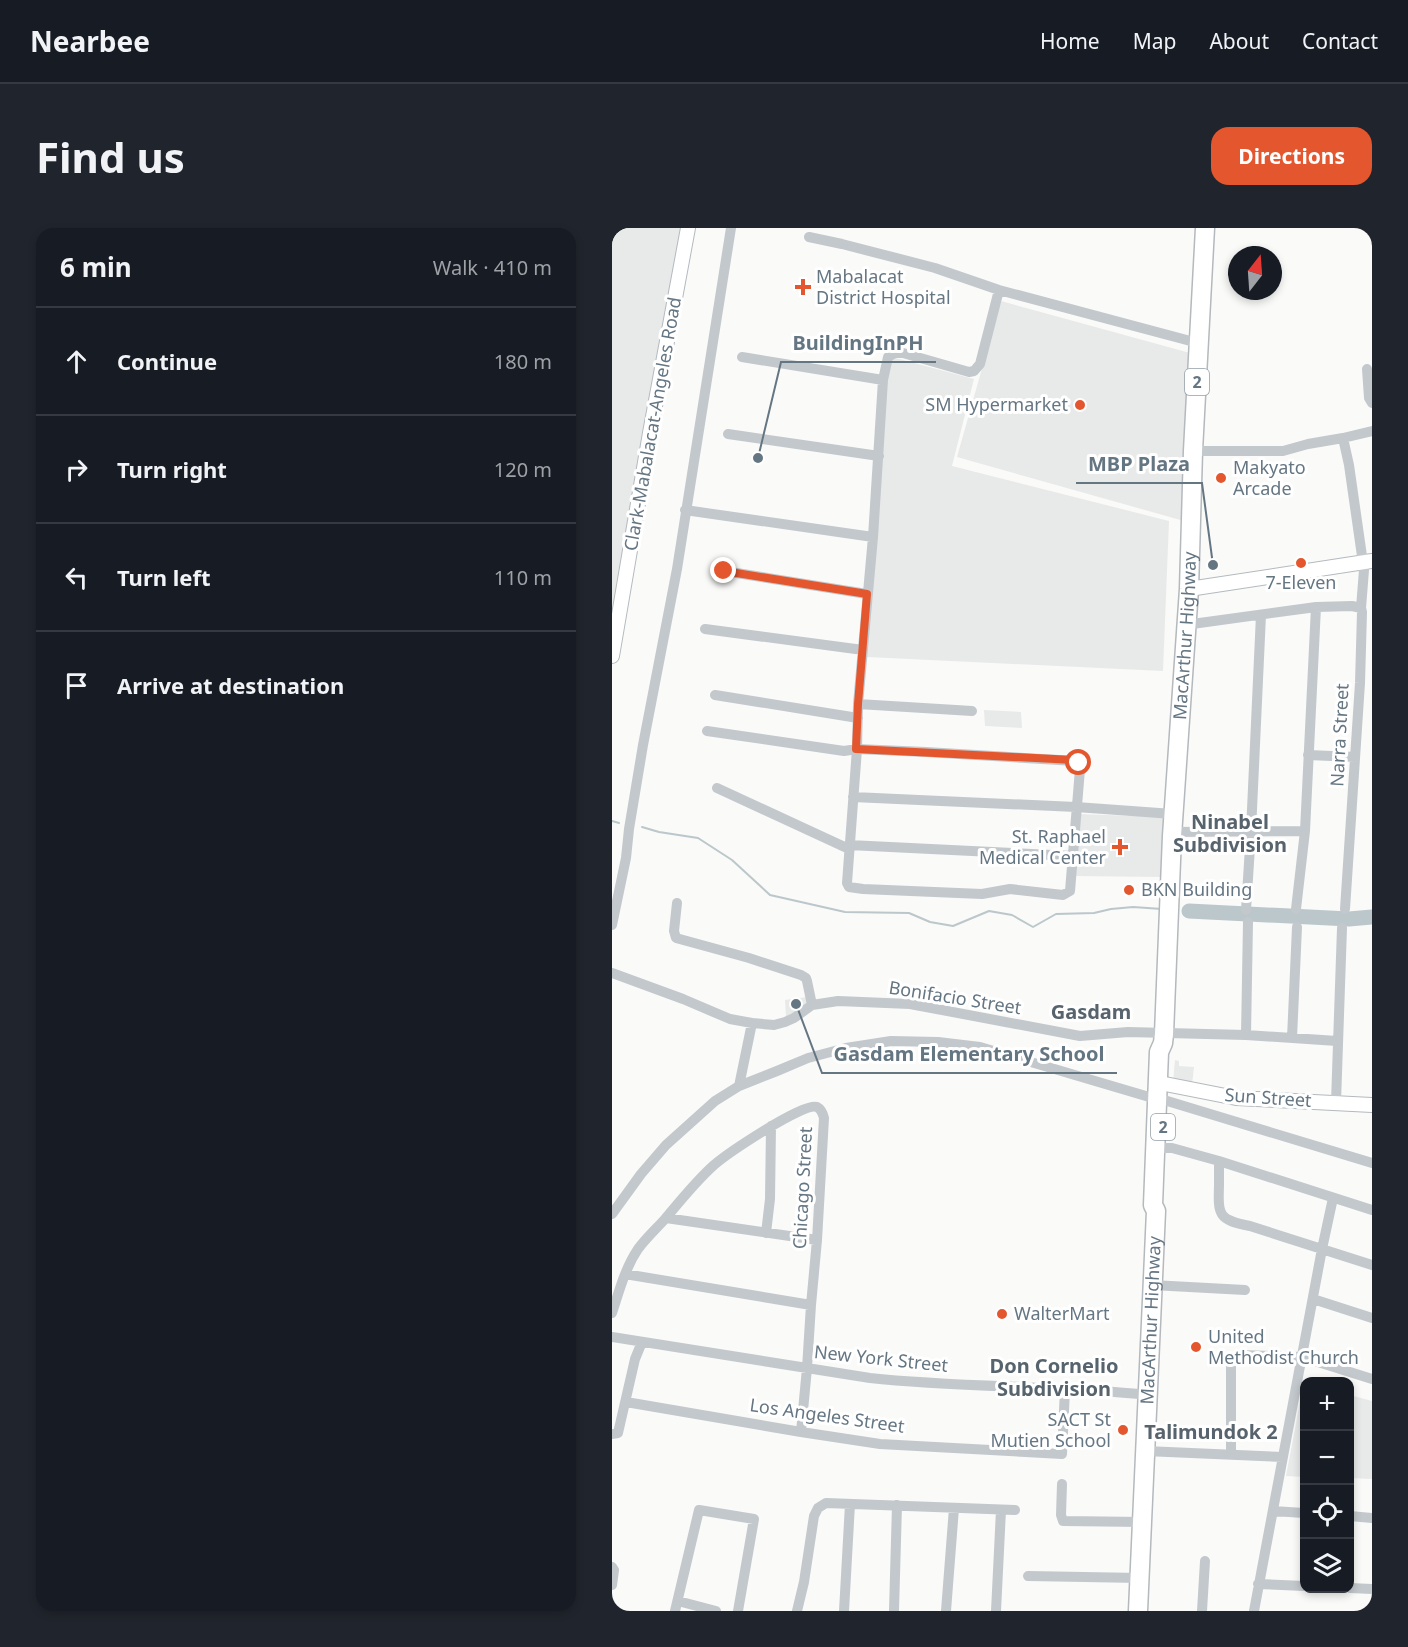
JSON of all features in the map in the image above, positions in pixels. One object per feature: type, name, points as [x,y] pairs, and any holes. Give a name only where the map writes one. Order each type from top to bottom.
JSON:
[{"type":"highway","name":"MacArthur Highway","points":[[1156,1211],[1153,1205],[1166,1052],[1170,1037],[1173,823],[1189,589],[1193,451],[1205,228]]},
{"type":"highway","name":"MacArthur Highway","points":[[1138,1611],[1156,1211],[1160,1204],[1162,1094]]},
{"type":"main road","name":"Clark-Mabalacat-Angeles Road","points":[[612,656],[688,228]]},
{"type":"main road","points":[[1189,589],[1367,562]]},
{"type":"main road","name":"Sun Street","points":[[1162,1094],[1372,1105]]},
{"type":"street","points":[[612,925],[629,844],[629,829],[643,745],[677,569],[731,228]]},
{"type":"street","points":[[809,237],[935,268],[999,290],[1198,343]]},
{"type":"street","points":[[707,731],[844,751],[856,749],[1074,760],[1079,763],[1080,769],[1070,891],[1063,895],[1010,889],[982,894],[849,887],[847,883],[849,847],[853,796],[856,749],[858,718],[858,704],[873,537],[883,380],[888,357],[895,353],[903,353],[969,372],[974,371],[980,364],[999,290]]},
{"type":"street","points":[[742,357],[883,380]]},
{"type":"street","points":[[1367,369],[1369,398],[1372,403]]},
{"type":"street","points":[[1193,451],[1283,451],[1372,430]]},
{"type":"street","points":[[728,434],[879,456]]},
{"type":"street","name":"Narra Street","points":[[1343,438],[1367,562],[1364,570],[1361,608],[1362,627],[1345,909]]},
{"type":"street","points":[[686,510],[873,537]]},
{"type":"street","points":[[724,571],[867,594]]},
{"type":"street","points":[[1296,909],[1305,831],[1316,607]]},
{"type":"street","points":[[1185,625],[1316,607],[1361,608]]},
{"type":"street","points":[[1246,910],[1261,615]]},
{"type":"street","points":[[705,628],[863,650]]},
{"type":"street","points":[[715,695],[858,718]]},
{"type":"street","points":[[858,704],[972,711]]},
{"type":"street","points":[[1308,755],[1355,757]]},
{"type":"street","points":[[717,788],[849,847],[1073,856]]},
{"type":"street","points":[[853,796],[1076,807],[1173,823],[1251,831],[1305,831]]},
{"type":"street","points":[[612,973],[730,1019],[752,1023],[785,1022],[812,1005],[806,978],[801,975],[676,938],[674,931],[677,903]]},
{"type":"street","points":[[1246,1035],[1248,922]]},
{"type":"street","points":[[1292,1038],[1297,927]]},
{"type":"street","points":[[1336,1102],[1342,928]]},
{"type":"street","name":"Bonifacio Street","points":[[812,1005],[838,1000],[910,1004],[1069,1035],[1128,1032],[1170,1037],[1246,1035],[1337,1041]]},
{"type":"street","points":[[739,1086],[752,1023]]},
{"type":"street","points":[[612,1214],[641,1174],[666,1145],[715,1101],[739,1086],[808,1058],[846,1048],[891,1041],[938,1042],[980,1047],[1162,1094],[1372,1162]]},
{"type":"street","name":"Chicago Street","points":[[612,1313],[625,1274],[636,1252],[649,1234],[690,1189],[733,1150],[771,1126],[808,1107],[816,1107],[823,1113],[824,1118],[817,1240],[801,1432]]},
{"type":"street","points":[[766,1233],[770,1199],[771,1126]]},
{"type":"street","points":[[1162,1148],[1172,1148],[1219,1161],[1372,1210]]},
{"type":"street","points":[[1219,1161],[1219,1212],[1225,1219],[1372,1265]]},
{"type":"street","points":[[1254,1611],[1333,1198]]},
{"type":"street","points":[[666,1218],[817,1240]]},
{"type":"street","points":[[625,1274],[810,1305]]},
{"type":"street","points":[[1152,1286],[1245,1290]]},
{"type":"street","points":[[1313,1299],[1372,1318]]},
{"type":"street","name":"New York Street","points":[[612,1337],[901,1381],[1148,1395]]},
{"type":"street","points":[[612,1434],[618,1433],[642,1342]]},
{"type":"street","points":[[1231,1455],[1231,1365],[1233,1358],[1239,1355],[1302,1357],[1372,1379]]},
{"type":"street","name":"Los Angeles Street","points":[[626,1402],[880,1444],[1062,1454],[1065,1389]]},
{"type":"street","points":[[1145,1451],[1282,1457]]},
{"type":"street","points":[[1062,1484],[1061,1515],[1063,1521],[1143,1522]]},
{"type":"street","points":[[797,1611],[804,1582],[814,1515],[818,1508],[826,1503],[1015,1510]]},
{"type":"street","points":[[844,1611],[850,1504]]},
{"type":"street","points":[[894,1611],[897,1505]]},
{"type":"street","points":[[946,1611],[954,1508]]},
{"type":"street","points":[[716,1611],[676,1606],[699,1510],[754,1519],[738,1611]]},
{"type":"street","points":[[996,1611],[1002,1510]]},
{"type":"street","points":[[1273,1511],[1300,1513]]},
{"type":"street","points":[[1354,1516],[1372,1518]]},
{"type":"street","points":[[1202,1611],[1205,1560]]},
{"type":"street","points":[[612,1567],[614,1570],[612,1585]]},
{"type":"street","points":[[1028,1576],[1140,1578]]},
{"type":"street","points":[[1258,1584],[1300,1586]]},
{"type":"street","points":[[1354,1588],[1372,1589]]},
{"type":"shaded area","points":[[612,228],[683,228],[612,620]]},
{"type":"shaded area","name":"SM Hypermarket","points":[[1001,301],[1190,353],[1184,521],[957,457]]},
{"type":"shaded area","points":[[892,357],[974,379],[952,466],[1169,521],[1163,671],[867,657],[888,363]]},
{"type":"shaded area","points":[[984,710],[1021,712],[1022,728],[985,726]]},
{"type":"shaded area","name":"St. Raphael Medical Center","points":[[1078,814],[1165,817],[1163,877],[1075,876]]},
{"type":"shaded area","points":[[807,997],[808,1008],[786,1018],[785,1000]]},
{"type":"shaded area","points":[[1175,1060],[1179,1061],[1179,1066],[1194,1067],[1192,1085],[1173,1083]]},
{"type":"shaded area","points":[[1354,1396],[1372,1401],[1372,1479],[1354,1478]]},
{"type":"shaded area","points":[[1300,1402],[1300,1477],[1286,1476]]},
{"type":"waterway","points":[[612,821],[619,823]]},
{"type":"waterway","points":[[642,827],[698,838],[732,860],[770,895],[845,912],[909,913],[930,922],[953,926],[989,911],[1012,915],[1033,927],[1056,914],[1094,913],[1133,907],[1162,909]]},
{"type":"waterway","points":[[1189,911],[1349,919],[1372,917]]},
{"type":"place","name":"Mabalacat District Hospital","points":[[803,287]]},
{"type":"place","name":"SM Hypermarket","points":[[1080,405]]},
{"type":"place","name":"BuildingInPH","points":[[758,458]]},
{"type":"place","name":"Makyato Arcade","points":[[1221,478]]},
{"type":"place","name":"7-Eleven","points":[[1301,563]]},
{"type":"place","name":"MBP Plaza","points":[[1213,565]]},
{"type":"place","name":"St. Raphael Medical Center","points":[[1120,847]]},
{"type":"place","name":"BKN Building","points":[[1129,890]]},
{"type":"place","name":"Gasdam Elementary School","points":[[796,1004]]},
{"type":"place","name":"WalterMart","points":[[1002,1314]]},
{"type":"place","name":"United Methodist Church","points":[[1196,1347]]},
{"type":"place","name":"SACT St Mutien School","points":[[1123,1430]]},
{"type":"district","name":"Ninabel Subdivision","points":[[1230,834]]},
{"type":"district","name":"Gasdam","points":[[1091,1012]]},
{"type":"district","name":"Don Cornelio Subdivision","points":[[1054,1378]]},
{"type":"district","name":"Talimundok 2","points":[[1211,1432]]},
{"type":"route","points":[[724,571],[867,594],[856,749],[1074,760],[1079,763]]}]
